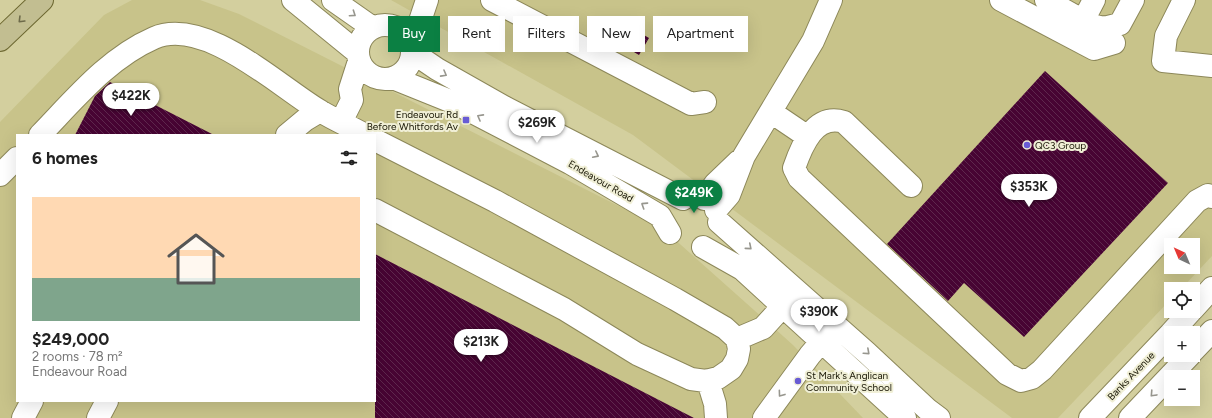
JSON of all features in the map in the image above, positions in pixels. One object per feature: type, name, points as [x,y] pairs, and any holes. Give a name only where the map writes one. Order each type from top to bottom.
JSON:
[{"type":"main road","points":[[0,40],[42,0]]},
{"type":"street","points":[[277,0],[316,31],[330,30]]},
{"type":"street","name":"Endeavour Road","points":[[293,0],[330,30],[371,67],[455,103],[570,163],[660,216],[670,233]]},
{"type":"street","points":[[333,0],[373,28]]},
{"type":"street","points":[[413,16],[416,3],[422,0]]},
{"type":"street","points":[[422,16],[427,0]]},
{"type":"street","points":[[492,0],[691,104],[705,102]]},
{"type":"street","points":[[831,0],[813,40],[744,156],[715,184],[713,211],[716,235],[703,247],[693,248],[684,246],[675,241],[670,233],[668,223],[670,214],[675,205],[683,200],[691,197],[713,211],[796,290],[939,418]]},
{"type":"street","points":[[1002,0],[1094,50],[1114,43]]},
{"type":"street","points":[[1046,0],[1091,25],[1104,28],[1120,24],[1133,0]]},
{"type":"street","points":[[1083,21],[1094,0]]},
{"type":"street","points":[[1184,0],[1166,36],[1162,61],[1212,66]]},
{"type":"street","points":[[388,26],[381,25],[373,28],[362,38],[358,46],[371,67],[401,74],[407,68],[407,52]]},
{"type":"street","points":[[41,134],[99,75],[120,57],[155,37],[180,33],[210,41],[241,57],[320,111],[364,134]]},
{"type":"street","name":"Endeavour Road","points":[[419,52],[437,69],[506,108],[683,200]]},
{"type":"street","points":[[341,122],[352,100],[350,89],[371,67]]},
{"type":"street","points":[[288,134],[305,120],[320,111]]},
{"type":"street","points":[[771,112],[808,137]]},
{"type":"street","points":[[911,186],[844,122],[833,119],[822,123],[808,137],[794,168],[799,178],[1007,374],[1022,381],[1032,378],[1042,370],[1197,201],[1208,195],[1212,197]]},
{"type":"street","points":[[376,141],[495,201],[676,298],[725,328],[737,339],[740,349],[737,359],[731,369],[718,378],[708,381],[690,379],[637,354],[564,309],[376,211]]},
{"type":"street","points":[[0,175],[16,159]]},
{"type":"street","points":[[703,247],[742,269],[905,418]]},
{"type":"street","name":"Banks Avenue","points":[[1200,301],[1212,288]]},
{"type":"street","points":[[737,339],[763,328],[796,290]]},
{"type":"street","name":"Banks Avenue","points":[[1177,326],[1185,318]]},
{"type":"street","points":[[1200,344],[1212,331]]},
{"type":"street","name":"Banks Avenue","points":[[1090,418],[1164,340]]},
{"type":"street","points":[[764,418],[822,341]]},
{"type":"street","points":[[1130,418],[1183,362]]},
{"type":"street","points":[[708,381],[715,404],[716,418]]},
{"type":"street","points":[[23,418],[31,402]]},
{"type":"street","points":[[98,418],[106,402]]},
{"type":"shaded area","points":[[132,0],[200,0],[239,14],[662,228],[793,345],[863,418],[0,418],[0,122],[104,15]]},
{"type":"shaded area","points":[[391,0],[1212,0],[1212,256],[1200,269],[1200,238],[1164,238],[1164,274],[1195,274],[1188,282],[1164,282],[1164,306],[1058,418],[1012,418],[633,135],[484,52],[505,52],[505,16],[448,16],[448,32],[440,27],[440,16],[420,16]]},
{"type":"building","points":[[645,36],[649,38],[645,45]]},
{"type":"building","points":[[634,52],[641,52],[639,55]]},
{"type":"building","points":[[1045,71],[1168,183],[1024,337],[964,283],[948,301],[887,244]]},
{"type":"building","points":[[110,82],[212,134],[76,134],[95,96]]},
{"type":"building","points":[[376,255],[694,418],[375,418]]},
{"type":"place","name":"Endeavour Rd Before Whitfords Av","points":[[466,120]]},
{"type":"place","name":"QC3 Group","points":[[1027,145]]},
{"type":"place","name":"St Mark's Anglican Community School","points":[[798,381]]}]
